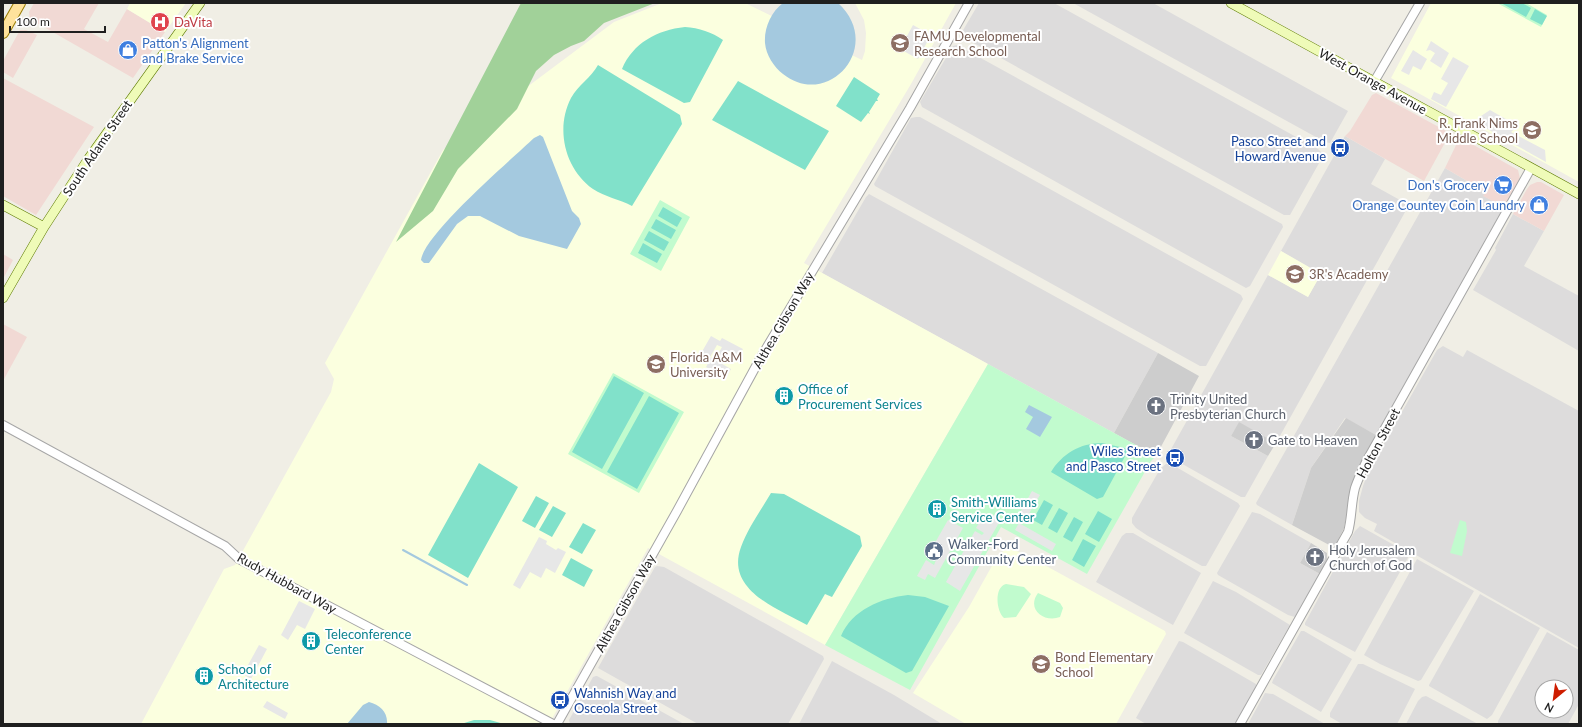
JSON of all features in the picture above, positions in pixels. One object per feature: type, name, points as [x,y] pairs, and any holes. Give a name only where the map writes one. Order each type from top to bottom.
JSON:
[{"type":"main road","points":[[3,33],[20,3]]},
{"type":"main road","name":"South Adams Street","points":[[3,298],[44,227],[102,138],[200,3]]},
{"type":"main road","name":"West Orange Avenue","points":[[1231,3],[1579,194]]},
{"type":"main road","points":[[3,205],[44,227]]},
{"type":"street","name":"Althea Gibson Way","points":[[557,724],[677,511],[761,357],[906,114],[969,3]]},
{"type":"street","points":[[1374,82],[1420,3]]},
{"type":"street","name":"Holton Street","points":[[1240,724],[1348,532],[1358,477],[1532,168]]},
{"type":"street","name":"Rudy Hubbard Way","points":[[3,425],[225,546],[240,559],[553,724]]},
{"type":"shaded area","points":[[34,3],[99,3],[84,29],[108,42],[127,9],[165,32],[133,78],[30,19],[29,12]]},
{"type":"shaded area","name":"DaVita","points":[[130,3],[186,3],[165,32],[127,9]]},
{"type":"shaded area","name":"Florida A&M University","points":[[662,3],[745,3],[862,60],[865,51],[866,33],[864,20],[855,3],[956,3],[911,84],[804,263],[988,364],[825,645],[648,548],[549,724],[141,724],[224,569],[235,565],[331,392],[334,379],[325,363],[443,150],[614,22]]},
{"type":"shaded area","points":[[979,3],[1054,3],[1318,149],[1323,156],[1290,215],[1284,215],[963,37],[962,32]]},
{"type":"shaded area","points":[[1073,3],[1153,3],[1348,111],[1330,143],[1325,142]]},
{"type":"shaded area","name":"R. Frank Nims Middle School","points":[[1431,3],[1579,3],[1579,182],[1391,78]]},
{"type":"shaded area","points":[[913,25],[931,35],[918,59],[900,49]]},
{"type":"shaded area","points":[[20,30],[26,30],[37,35],[13,78],[3,72],[3,61]]},
{"type":"shaded area","points":[[1431,41],[1449,53],[1441,68],[1430,61],[1435,53],[1430,50],[1426,51]]},
{"type":"shaded area","points":[[957,45],[1282,224],[1283,227],[1250,286],[1246,288],[922,107],[920,102],[953,46]]},
{"type":"shaded area","points":[[1413,50],[1427,59],[1421,70],[1413,66],[1409,75],[1401,71]]},
{"type":"shaded area","points":[[1453,57],[1469,66],[1446,107],[1431,99],[1434,92],[1441,95],[1448,83],[1441,79]]},
{"type":"shaded area","points":[[3,78],[94,127],[36,215],[3,196]]},
{"type":"shaded area","points":[[1376,93],[1448,132],[1448,137],[1424,181],[1345,136],[1350,131],[1372,95]]},
{"type":"shaded area","points":[[1490,110],[1518,126],[1511,132],[1545,150],[1546,162],[1482,126],[1481,116]]},
{"type":"shaded area","points":[[920,117],[1241,295],[1243,299],[1206,366],[1200,366],[875,186],[874,184],[911,118]]},
{"type":"shaded area","points":[[1345,136],[1385,159],[1371,184],[1409,205],[1276,443],[1239,423],[1231,436],[1268,456],[1245,497],[1241,497],[1177,461],[1171,457],[1170,451],[1268,275],[1308,297],[1321,274],[1281,251]]},
{"type":"shaded area","points":[[1463,139],[1518,170],[1520,179],[1504,207],[1483,196],[1486,192],[1445,168],[1458,141]]},
{"type":"shaded area","points":[[1445,168],[1486,192],[1484,196],[1504,207],[1376,435],[1345,418],[1311,468],[1292,525],[1256,503]]},
{"type":"shaded area","name":"Orange Countey Coin Laundry","points":[[1541,182],[1564,195],[1544,231],[1513,214],[1530,185]]},
{"type":"shaded area","points":[[869,194],[1158,353],[1114,433],[822,273]]},
{"type":"shaded area","points":[[1513,214],[1544,231],[1524,266],[1579,296],[1579,351],[1473,290],[1496,250],[1495,248]]},
{"type":"shaded area","name":"3R's Academy","points":[[1281,251],[1321,274],[1308,297],[1268,275]]},
{"type":"shaded area","points":[[3,254],[13,260],[3,279]]},
{"type":"shaded area","points":[[3,324],[27,337],[3,381]]},
{"type":"shaded area","points":[[711,336],[720,341],[722,338],[743,349],[739,356],[729,351],[725,358],[718,354],[722,347],[717,345],[710,357],[731,369],[726,378],[706,367],[710,360],[700,355]]},
{"type":"shaded area","points":[[1443,346],[1463,357],[1467,350],[1579,411],[1579,648],[1374,531],[1377,524],[1365,518],[1359,512],[1359,501],[1369,470],[1437,350]]},
{"type":"shaded area","name":"Trinity United Presbyterian Church","points":[[1158,353],[1199,376],[1156,456],[1114,433]]},
{"type":"shaded area","points":[[1346,418],[1376,435],[1354,477],[1344,528],[1336,544],[1331,546],[1292,525],[1311,468]]},
{"type":"shaded area","name":"Gate to Heaven","points":[[1239,422],[1276,443],[1268,456],[1231,436]]},
{"type":"shaded area","points":[[1166,464],[1171,464],[1238,503],[1240,506],[1206,566],[1202,566],[1148,536],[1136,528],[1132,523],[1132,518],[1160,469]]},
{"type":"shaded area","points":[[1032,491],[1040,495],[1024,522],[1017,518]]},
{"type":"shaded area","points":[[1252,512],[1260,514],[1311,543],[1300,563],[1320,574],[1295,617],[1288,615],[1218,575],[1217,573]]},
{"type":"shaded area","points":[[985,513],[992,517],[994,515],[1001,519],[960,591],[946,582],[975,531],[982,535],[984,533],[976,528]]},
{"type":"shaded area","points":[[948,520],[963,528],[935,578],[928,574],[925,580],[917,576],[926,560],[934,565],[936,560],[928,555]]},
{"type":"shaded area","points":[[1019,523],[1056,544],[1052,551],[1015,530]]},
{"type":"shaded area","points":[[1360,526],[1410,554],[1355,652],[1305,625],[1305,623],[1355,531]]},
{"type":"shaded area","points":[[1126,533],[1133,533],[1201,573],[1173,625],[1096,582],[1122,536]]},
{"type":"shaded area","points":[[539,537],[547,541],[546,544],[556,550],[558,548],[566,552],[555,573],[546,568],[541,578],[530,572],[520,589],[513,585]]},
{"type":"shaded area","name":"Holy Jerusalem Church of God","points":[[1311,543],[1327,553],[1327,561],[1320,574],[1300,563]]},
{"type":"shaded area","name":"Bond Elementary School","points":[[1010,548],[1028,556],[1165,631],[1166,634],[1116,724],[966,724],[913,693],[969,607],[998,555]]},
{"type":"shaded area","points":[[1417,559],[1474,591],[1421,680],[1418,681],[1364,655]]},
{"type":"shaded area","points":[[655,567],[664,567],[823,656],[824,659],[788,724],[698,724],[598,668]]},
{"type":"shaded area","points":[[1213,581],[1236,592],[1290,625],[1261,675],[1258,675],[1184,633]]},
{"type":"shaded area","points":[[1480,594],[1540,628],[1492,715],[1487,719],[1429,686]]},
{"type":"shaded area","points":[[299,601],[315,609],[305,629],[297,625],[288,640],[281,635]]},
{"type":"shaded area","points":[[1301,631],[1304,631],[1352,659],[1321,712],[1272,683]]},
{"type":"shaded area","points":[[1547,632],[1579,650],[1579,704],[1574,713],[1574,679],[1534,679],[1534,719],[1571,719],[1568,724],[1498,724],[1498,721]]},
{"type":"shaded area","points":[[1179,641],[1256,684],[1257,688],[1236,724],[1146,724],[1136,718]]},
{"type":"shaded area","points":[[259,645],[267,649],[251,679],[243,674]]},
{"type":"shaded area","points":[[832,661],[894,695],[942,724],[799,724]]},
{"type":"shaded area","points":[[1358,664],[1363,664],[1415,689],[1397,724],[1342,724],[1330,717],[1330,713]]},
{"type":"shaded area","points":[[597,676],[684,724],[570,724],[569,720],[593,677]]},
{"type":"shaded area","points":[[1265,693],[1273,694],[1325,724],[1248,724]]},
{"type":"shaded area","points":[[1426,696],[1478,724],[1406,724],[1418,701],[1422,697]]},
{"type":"shaded area","points":[[267,701],[288,713],[285,719],[263,707]]},
{"type":"green space","points":[[521,3],[655,3],[604,23],[584,41],[554,55],[536,71],[517,109],[458,169],[433,211],[396,242]]},
{"type":"green space","points":[[1497,3],[1526,3],[1547,15],[1541,27]]},
{"type":"green space","points":[[1501,3],[1522,3],[1531,8],[1526,17]]},
{"type":"green space","points":[[1535,9],[1547,16],[1542,25],[1530,19]]},
{"type":"green space","points":[[685,27],[705,31],[723,40],[690,102],[684,103],[622,69],[633,52],[647,39],[665,31]]},
{"type":"green space","points":[[598,65],[680,115],[682,124],[632,206],[598,192],[583,181],[570,160],[566,148],[564,122],[566,110],[574,93],[592,74]]},
{"type":"green space","points":[[854,77],[880,94],[877,99],[878,101],[876,101],[869,112],[870,114],[868,113],[861,122],[836,106]]},
{"type":"green space","points":[[738,81],[829,131],[805,170],[712,120]]},
{"type":"green space","points":[[660,200],[690,217],[661,271],[630,254]]},
{"type":"green space","points":[[663,207],[682,218],[677,227],[658,216]]},
{"type":"green space","points":[[656,219],[676,230],[671,239],[651,228]]},
{"type":"green space","points":[[649,231],[669,242],[664,251],[644,240]]},
{"type":"green space","points":[[643,243],[662,254],[657,263],[638,253]]},
{"type":"green space","name":"Walker-Ford Community Center","points":[[988,364],[1156,456],[1151,461],[1087,574],[1001,527],[910,690],[825,645]]},
{"type":"green space","points":[[613,373],[684,412],[639,493],[568,454]]},
{"type":"green space","points":[[614,376],[644,393],[602,469],[572,452]]},
{"type":"green space","points":[[649,396],[679,413],[637,489],[607,472]]},
{"type":"green space","points":[[1102,443],[1129,449],[1103,497],[1097,499],[1051,472],[1066,455],[1079,447]]},
{"type":"green space","points":[[479,463],[518,487],[468,578],[428,555]]},
{"type":"green space","points":[[771,493],[784,494],[860,536],[862,546],[832,597],[825,594],[807,625],[769,605],[747,586],[740,575],[738,562],[741,547],[751,526]]},
{"type":"green space","points":[[536,496],[549,503],[535,528],[522,521]]},
{"type":"green space","points":[[1044,500],[1053,505],[1042,525],[1033,520]]},
{"type":"green space","points":[[553,506],[566,513],[552,537],[539,530]]},
{"type":"green space","points":[[1059,508],[1068,513],[1057,533],[1048,528]]},
{"type":"green space","points":[[1098,511],[1112,519],[1099,542],[1085,534]]},
{"type":"green space","points":[[1074,517],[1083,522],[1072,542],[1063,537]]},
{"type":"green space","points":[[1460,520],[1466,522],[1467,531],[1462,556],[1450,553]]},
{"type":"green space","points":[[583,523],[596,530],[582,554],[569,547]]},
{"type":"green space","points":[[1083,539],[1096,546],[1084,567],[1072,560]]},
{"type":"green space","points":[[571,558],[593,570],[584,587],[562,575]]},
{"type":"green space","points":[[1006,584],[1024,587],[1031,594],[1016,617],[1004,618],[999,610],[998,594],[1002,586]]},
{"type":"green space","points":[[1038,593],[1060,603],[1063,608],[1060,617],[1048,618],[1038,613],[1034,604]]},
{"type":"green space","points":[[908,595],[925,597],[949,606],[912,671],[906,673],[841,636],[852,619],[868,607],[888,599]]},
{"type":"green space","points":[[474,720],[490,720],[504,724],[461,724]]},
{"type":"water","points":[[783,3],[838,3],[851,20],[856,37],[853,54],[845,68],[833,79],[817,84],[800,83],[783,74],[771,60],[765,43],[767,26],[775,11]]},
{"type":"water","points":[[540,135],[543,137],[572,211],[579,218],[581,224],[567,249],[519,236],[480,216],[468,216],[457,224],[429,263],[424,263],[421,260],[426,248],[452,216],[507,162],[534,138]]},
{"type":"water","points":[[1029,405],[1052,417],[1040,437],[1026,429],[1033,417],[1025,412]]},
{"type":"water","points":[[369,702],[380,707],[385,713],[387,724],[347,724],[363,705]]},
{"type":"waterway","points":[[403,550],[467,585]]},
{"type":"place","name":"DaVita","points":[[160,22]]},
{"type":"place","name":"FAMU Developmental Research School","points":[[900,43]]},
{"type":"place","name":"Patton's Alignment and Brake Service","points":[[128,50]]},
{"type":"place","name":"R. Frank Nims Middle School","points":[[1532,130]]},
{"type":"place","name":"Pasco Street and Howard Avenue","points":[[1340,148]]},
{"type":"place","name":"Don's Grocery","points":[[1503,185]]},
{"type":"place","name":"Orange Countey Coin Laundry","points":[[1539,205]]},
{"type":"place","name":"3R's Academy","points":[[1295,274]]},
{"type":"place","name":"Florida A&M University","points":[[656,364]]},
{"type":"place","name":"Office of Procurement Services","points":[[784,396]]},
{"type":"place","name":"Trinity United Presbyterian Church","points":[[1156,406]]},
{"type":"place","name":"Gate to Heaven","points":[[1254,440]]},
{"type":"place","name":"Wiles Street and Pasco Street","points":[[1175,458]]},
{"type":"place","name":"Smith-Williams Service Center","points":[[937,509]]},
{"type":"place","name":"Walker-Ford Community Center","points":[[934,551]]},
{"type":"place","name":"Holy Jerusalem Church of God","points":[[1315,557]]},
{"type":"place","name":"Teleconference Center","points":[[311,641]]},
{"type":"place","name":"Bond Elementary School","points":[[1041,664]]},
{"type":"place","name":"School of Architecture","points":[[204,676]]},
{"type":"place","name":"Wahnish Way and Osceola Street","points":[[560,700]]}]
